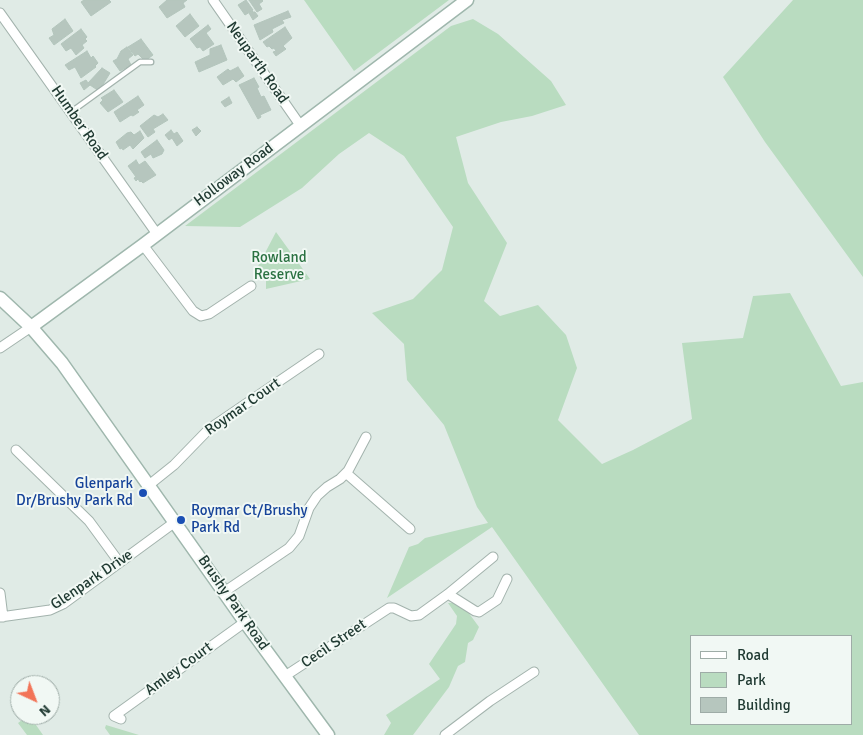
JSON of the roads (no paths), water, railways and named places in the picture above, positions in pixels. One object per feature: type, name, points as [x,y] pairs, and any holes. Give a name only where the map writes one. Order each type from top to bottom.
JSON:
[{"type":"main road","name":"Holloway Road","points":[[31,327],[143,245],[467,0]]},
{"type":"main road","name":"Brushy Park Road","points":[[0,298],[31,327],[62,363],[245,622],[328,735]]},
{"type":"street","name":"Neuparth Road","points":[[213,0],[300,125]]},
{"type":"street","name":"Humber Road","points":[[0,13],[157,234]]},
{"type":"street","points":[[143,245],[193,311],[200,316],[209,314],[251,286]]},
{"type":"street","name":"Holloway Road","points":[[0,348],[31,327]]},
{"type":"street","name":"Roymar Court","points":[[149,485],[174,465],[210,429],[319,354]]},
{"type":"street","points":[[224,592],[289,548],[299,536],[309,508],[317,496],[346,473],[366,437]]},
{"type":"street","points":[[16,450],[89,521],[119,562]]},
{"type":"street","points":[[346,473],[410,529]]},
{"type":"street","name":"Glenpark Drive","points":[[1,617],[50,610],[63,604],[175,522]]},
{"type":"street","points":[[492,557],[448,594],[479,612],[497,600],[507,579]]},
{"type":"street","points":[[0,593],[1,617]]},
{"type":"street","name":"Cecil Street","points":[[285,676],[383,611],[394,608],[415,616],[448,594]]},
{"type":"street","name":"Amley Court","points":[[114,716],[245,622]]},
{"type":"street","points":[[446,735],[490,701],[534,672]]},
{"type":"lane","points":[[71,112],[140,62],[151,62]]},
{"type":"place","name":"Glenpark Dr/Brushy Park Rd","points":[[143,493]]},
{"type":"place","name":"Roymar Ct/Brushy Park Rd","points":[[181,520]]},
{"type":"park label","name":"Rowland Reserve","points":[[279,266]]}]
